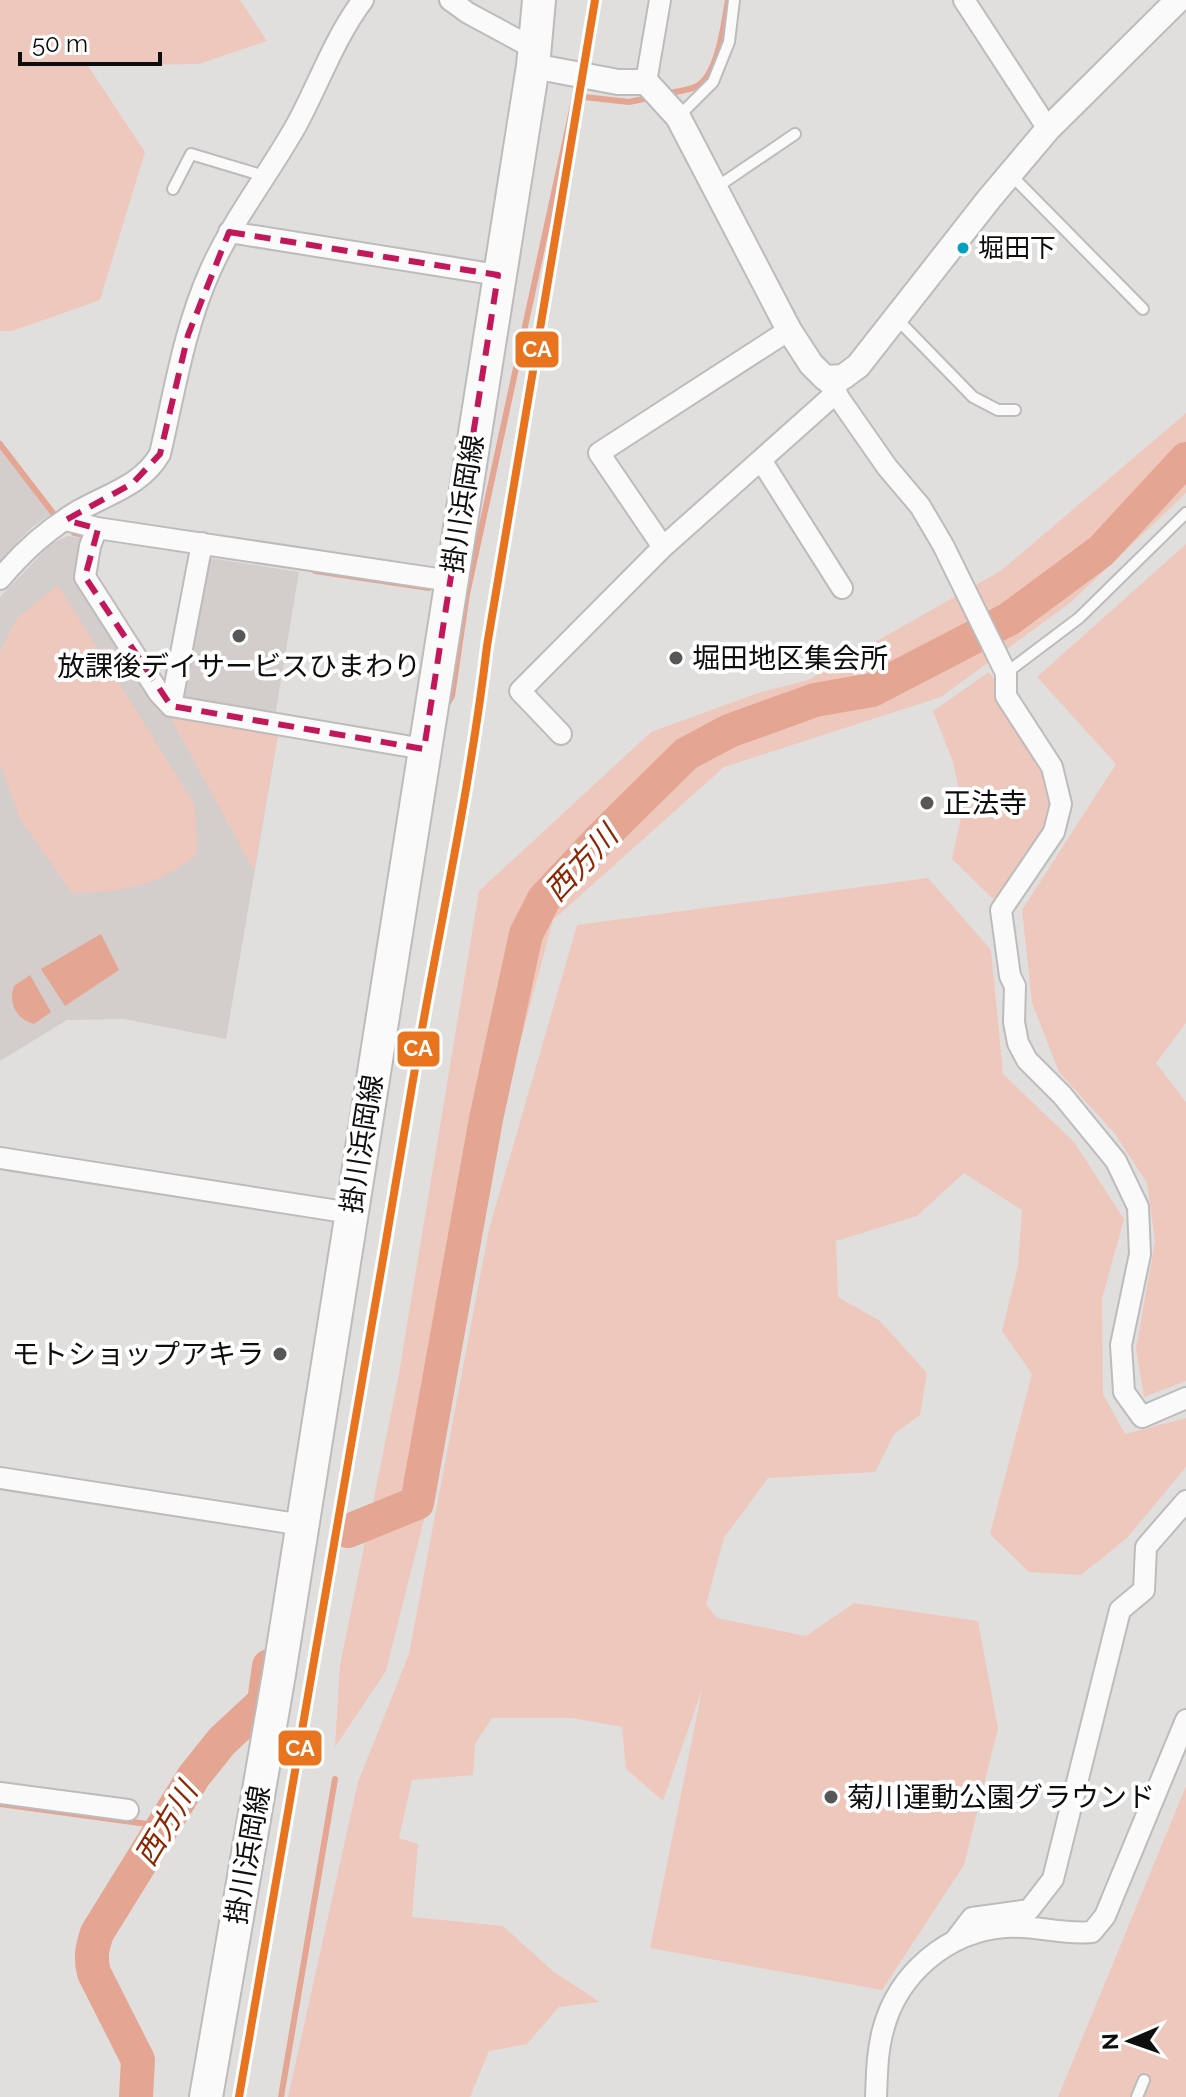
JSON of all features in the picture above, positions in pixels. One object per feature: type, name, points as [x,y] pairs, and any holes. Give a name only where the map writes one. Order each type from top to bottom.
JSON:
[{"type":"main road","name":"掛川浜岡線","points":[[206,2097],[303,1525],[533,57],[539,0]]},
{"type":"street","points":[[0,579],[40,536],[78,511],[133,483],[151,469],[160,454],[188,335],[209,274],[229,232],[296,125],[344,28],[363,0]]},
{"type":"street","points":[[450,0],[533,57],[618,82],[662,99]]},
{"type":"street","points":[[660,0],[662,99],[717,187],[789,330],[887,467],[920,506],[943,545],[1006,673],[1006,696],[1052,767],[1061,804],[1054,832],[1001,910],[1010,976],[1015,986],[1014,1022],[1018,1043],[1027,1060],[1062,1095],[1116,1161],[1138,1207],[1140,1254],[1121,1345],[1124,1392],[1142,1417],[1186,1398]]},
{"type":"street","points":[[964,0],[1048,129]]},
{"type":"street","points":[[561,734],[520,691],[663,547],[761,460],[831,385],[858,366],[1048,129],[1178,0]]},
{"type":"street","points":[[229,232],[498,275]]},
{"type":"street","points":[[663,547],[599,453],[789,330]]},
{"type":"street","points":[[761,460],[842,588]]},
{"type":"street","points":[[66,520],[95,533],[201,550],[451,581]]},
{"type":"street","points":[[95,533],[85,577],[159,693],[171,706],[424,749]]},
{"type":"street","points":[[171,706],[201,550]]},
{"type":"street","points":[[0,1158],[351,1213]]},
{"type":"street","points":[[0,1478],[303,1525]]},
{"type":"street","points":[[955,1940],[972,1918],[1029,1910],[1053,1879],[1120,1610],[1144,1590],[1146,1547],[1186,1501]]},
{"type":"street","points":[[876,2097],[883,2028],[896,1998],[915,1971],[933,1953],[955,1940],[980,1931],[1008,1926],[1092,1932],[1105,1916],[1186,1720]]},
{"type":"street","points":[[0,1793],[128,1810]]},
{"type":"lane","points":[[662,99],[713,82],[729,42],[734,0]]},
{"type":"lane","points":[[717,187],[795,134]]},
{"type":"lane","points":[[173,189],[191,154],[264,176]]},
{"type":"lane","points":[[1010,174],[1143,309]]},
{"type":"lane","points":[[896,318],[973,397],[998,410],[1015,410]]},
{"type":"lane","points":[[1006,673],[1079,618],[1186,513]]},
{"type":"lane","points":[[1137,2097],[1144,2080]]},
{"type":"highlighted area","points":[[229,232],[498,275],[424,749],[171,706],[85,577],[98,529],[66,520],[133,483],[160,454],[188,335]]},
{"type":"shaded area","points":[[0,0],[240,0],[267,41],[199,64],[88,66],[145,152],[100,300],[12,331],[0,331]]},
{"type":"shaded area","points":[[1186,413],[1186,493],[1070,603],[941,697],[724,767],[553,920],[459,1270],[428,1504],[386,1671],[335,1747],[340,1665],[398,1379],[479,891],[651,732],[758,693],[808,680],[1002,570]]},
{"type":"shaded area","points":[[0,446],[51,514],[32,527],[0,561]]},
{"type":"shaded area","points":[[68,536],[89,539],[82,577],[167,710],[278,735],[226,1039],[124,1019],[67,1020],[0,1061],[0,597],[51,544]]},
{"type":"shaded area","points":[[1186,544],[1186,1023],[1156,1063],[1186,1102],[1186,1381],[1144,1397],[1136,1349],[1155,1241],[1147,1183],[1115,1134],[1059,1072],[1032,1003],[1022,910],[1116,764],[1037,677]]},
{"type":"shaded area","name":"放課後デイサービスひまわり","points":[[204,557],[299,572],[275,717],[178,701]]},
{"type":"shaded area","points":[[58,585],[195,805],[197,854],[168,874],[138,886],[72,893],[20,819],[0,763],[0,652],[17,618]]},
{"type":"shaded area","points":[[989,672],[1006,696],[1058,792],[1054,832],[993,899],[952,859],[963,808],[953,762],[933,711]]},
{"type":"shaded area","points":[[167,711],[278,735],[254,871]]},
{"type":"shaded area","points":[[928,878],[991,950],[1003,1074],[1074,1142],[1124,1219],[1102,1299],[1103,1394],[1125,1434],[1186,1418],[1186,1467],[1127,1538],[1081,1575],[1029,1572],[990,1534],[1032,1374],[1002,1331],[1018,1266],[1022,1210],[964,1173],[917,1216],[836,1241],[838,1297],[880,1321],[927,1373],[920,1415],[894,1434],[875,1472],[768,1478],[724,1538],[706,1604],[717,1618],[806,1636],[854,1603],[978,1621],[998,1728],[964,1865],[882,1990],[650,1948],[702,1690],[663,1801],[626,1769],[622,1727],[572,1718],[492,1718],[475,1744],[473,1775],[412,1780],[399,1838],[418,1844],[412,1917],[503,1926],[554,1972],[600,2002],[559,2007],[527,2044],[489,2051],[470,2097],[288,2097],[358,1782],[409,1654],[489,1229],[577,925]]},
{"type":"shaded area","points":[[101,934],[119,970],[65,1006],[41,969]]},
{"type":"shaded area","points":[[30,975],[51,1012],[34,1024],[18,1014],[12,998],[14,986]]},
{"type":"shaded area","points":[[1186,1786],[1186,2097],[1058,2097]]},
{"type":"waterway","points":[[664,94],[695,87],[703,81],[719,48],[728,0]]},
{"type":"waterway","points":[[445,708],[452,696],[467,594],[575,96],[629,102],[653,97]]},
{"type":"waterway","points":[[0,444],[53,513]]},
{"type":"waterway","name":"西方川","points":[[348,1531],[417,1503],[486,1119],[526,934],[544,899],[686,754],[729,731],[815,700],[872,690],[1009,619],[1101,551],[1186,459]]},
{"type":"waterway","points":[[74,533],[90,536]]},
{"type":"waterway","points":[[315,571],[429,588]]},
{"type":"waterway","name":"西方川","points":[[136,2097],[138,2060],[94,1973],[92,1957],[95,1938],[194,1776],[222,1741],[264,1702],[269,1666]]},
{"type":"waterway","points":[[281,2097],[335,1779]]},
{"type":"waterway","points":[[0,1804],[162,1826]]},
{"type":"transit line","name":"CA","points":[[239,2097],[461,816],[595,0]]},
{"type":"place","name":"堀田下","points":[[963,248]]},
{"type":"place","name":"放課後デイサービスひまわり","points":[[239,636]]},
{"type":"place","name":"堀田地区集会所","points":[[676,658]]},
{"type":"place","name":"正法寺","points":[[927,803]]},
{"type":"place","name":"モトショップアキラ","points":[[280,1354]]},
{"type":"place","name":"菊川運動公園グラウンド","points":[[831,1797]]}]
